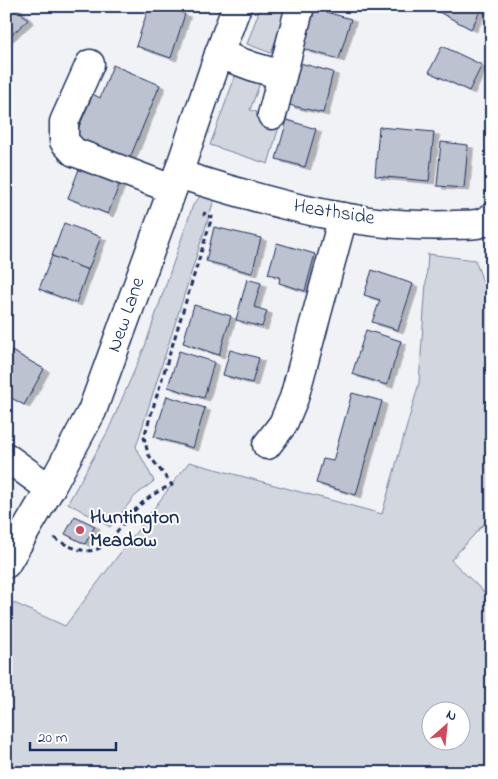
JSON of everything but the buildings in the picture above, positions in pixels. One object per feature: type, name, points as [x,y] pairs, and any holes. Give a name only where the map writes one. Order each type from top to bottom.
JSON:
[{"type":"street","name":"New Lane","points":[[6,564],[50,489],[92,411],[237,6]]},
{"type":"street","points":[[272,115],[300,6]]},
{"type":"street","points":[[219,54],[282,76]]},
{"type":"street","name":"Heathside","points":[[90,64],[64,122],[64,141],[74,152],[175,182],[212,184],[274,203],[342,217],[430,226],[489,226]]},
{"type":"street","points":[[267,445],[283,424],[294,398],[342,217]]},
{"type":"street","points":[[6,457],[50,489]]},
{"type":"path","points":[[30,524],[71,548],[88,552],[102,548],[136,509],[152,494],[172,485],[148,454],[144,437],[212,217],[204,215],[212,184]]},
{"type":"shaded area","points":[[261,6],[288,6],[271,53],[247,44]]},
{"type":"shaded area","points":[[236,74],[260,83],[250,110],[281,120],[268,164],[210,145]]},
{"type":"shaded area","points":[[202,194],[216,194],[136,447],[154,481],[135,496],[110,527],[68,503],[108,431],[145,346],[193,205]]},
{"type":"shaded area","points":[[428,254],[475,260],[488,295],[492,297],[492,515],[451,560],[492,600],[492,773],[6,773],[6,612],[12,602],[65,626],[189,462],[382,514],[419,383]]},
{"type":"place","name":"Huntington Meadow","points":[[80,530]]}]
